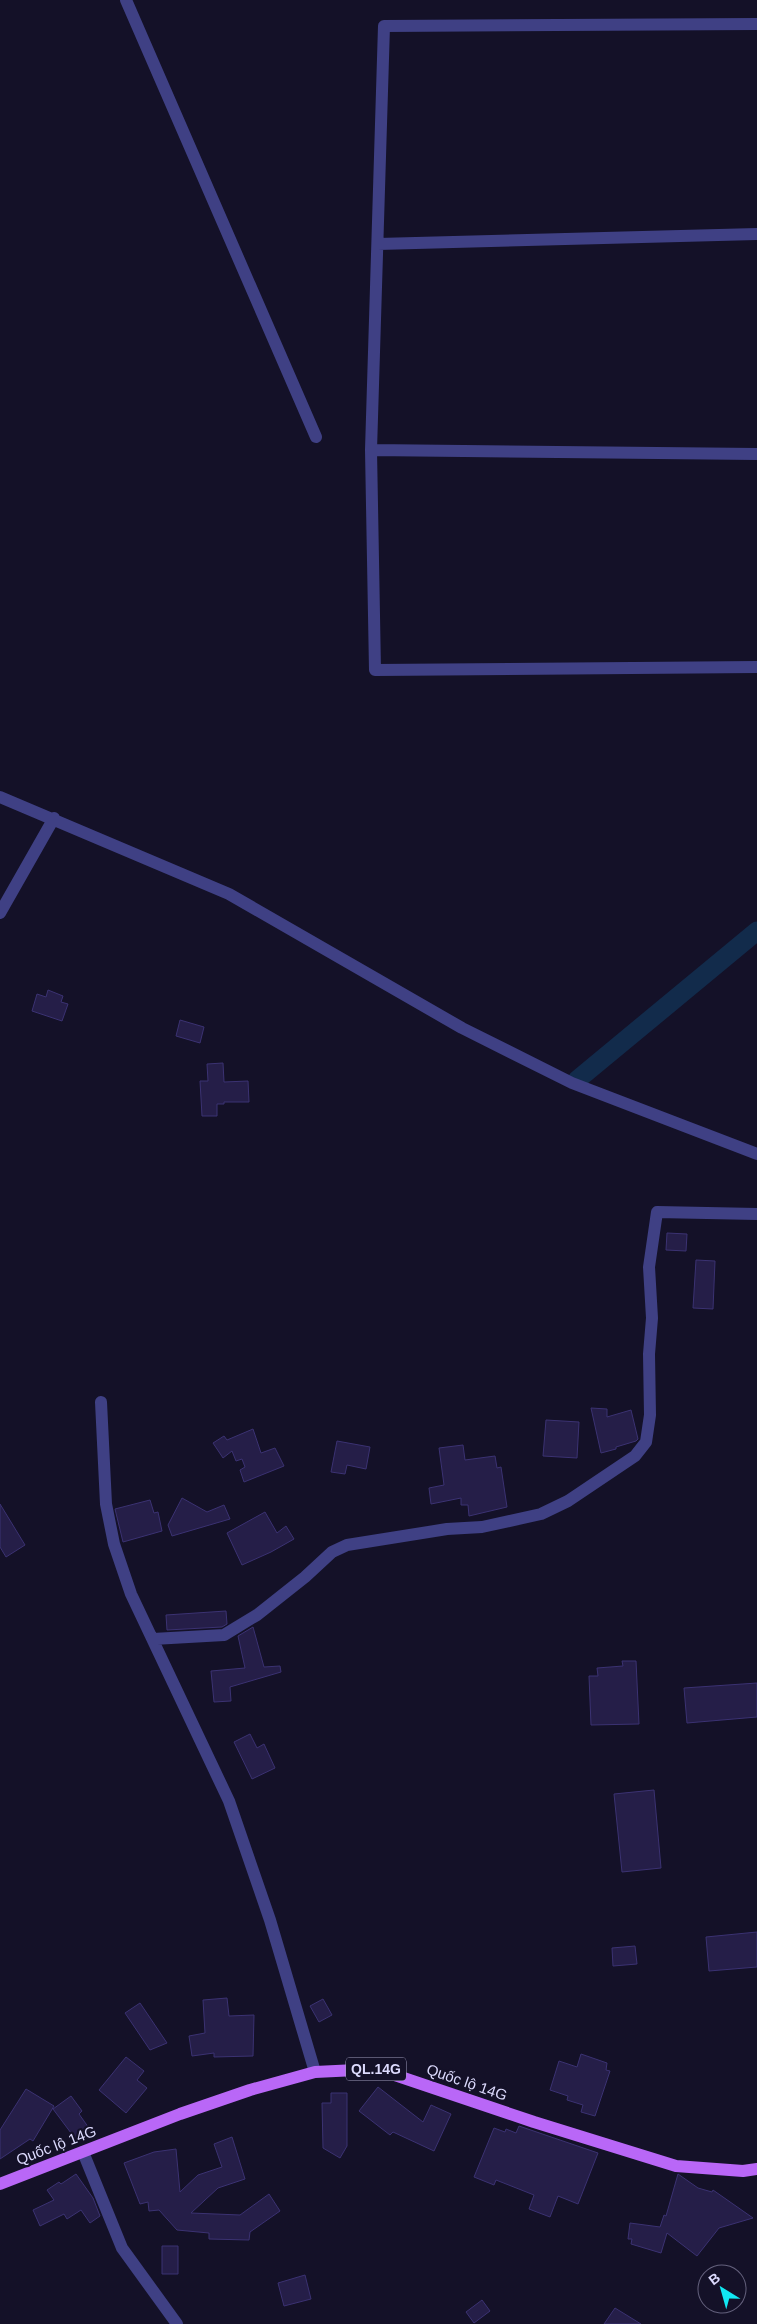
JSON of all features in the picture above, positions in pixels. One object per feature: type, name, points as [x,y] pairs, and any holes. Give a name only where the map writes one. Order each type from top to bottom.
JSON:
[{"type":"main road","name":"Quốc lộ 14G","points":[[0,2184],[250,2090],[315,2072],[377,2069],[534,2122],[676,2166],[743,2171],[757,2169]]},
{"type":"street","points":[[126,0],[316,437]]},
{"type":"street","points":[[757,24],[384,26],[371,450],[375,670],[757,667]]},
{"type":"street","points":[[378,244],[757,234]]},
{"type":"street","points":[[371,450],[757,454]]},
{"type":"street","points":[[0,796],[229,894],[462,1028],[572,1083],[757,1154]]},
{"type":"street","points":[[0,912],[54,818]]},
{"type":"street","points":[[153,1639],[224,1635],[257,1616],[332,1552],[347,1545],[447,1529],[482,1527],[541,1514],[568,1501],[621,1467],[636,1456],[646,1442],[650,1415],[648,1354],[652,1318],[649,1267],[657,1212],[757,1214]]},
{"type":"street","points":[[101,1402],[106,1504],[114,1544],[131,1594],[230,1801],[270,1920],[315,2072]]},
{"type":"street","points":[[83,2152],[122,2248],[177,2324]]},
{"type":"building","points":[[48,990],[63,996],[61,1002],[68,1004],[62,1021],[32,1011],[37,994],[46,997]]},
{"type":"building","points":[[180,1020],[204,1027],[200,1043],[176,1036]]},
{"type":"building","points":[[223,1063],[224,1082],[248,1081],[249,1102],[224,1102],[224,1104],[217,1104],[217,1116],[202,1116],[200,1081],[208,1081],[207,1064]]},
{"type":"building","points":[[667,1233],[687,1234],[686,1251],[666,1250]]},
{"type":"building","points":[[696,1260],[715,1261],[713,1309],[693,1308]]},
{"type":"building","points":[[591,1408],[607,1409],[607,1417],[631,1410],[638,1439],[616,1447],[616,1449],[601,1453]]},
{"type":"building","points":[[546,1420],[579,1422],[577,1458],[543,1456]]},
{"type":"building","points":[[253,1429],[261,1453],[275,1448],[284,1466],[244,1482],[240,1470],[245,1467],[242,1459],[236,1461],[232,1451],[223,1458],[213,1443],[224,1436],[227,1440]]},
{"type":"building","points":[[337,1441],[370,1447],[366,1469],[347,1465],[345,1474],[331,1472]]},
{"type":"building","points":[[463,1445],[465,1460],[495,1456],[497,1468],[501,1467],[507,1507],[469,1516],[468,1505],[461,1505],[461,1498],[431,1504],[429,1488],[444,1485],[439,1448]]},
{"type":"building","points":[[182,1498],[207,1512],[224,1505],[230,1519],[172,1536],[168,1525]]},
{"type":"building","points":[[150,1500],[154,1513],[158,1512],[162,1531],[123,1542],[115,1509]]},
{"type":"building","points":[[0,1504],[25,1545],[6,1557],[0,1547]]},
{"type":"building","points":[[265,1512],[277,1533],[286,1526],[294,1539],[242,1565],[227,1533]]},
{"type":"building","points":[[226,1611],[227,1624],[222,1627],[167,1630],[166,1615]]},
{"type":"building","points":[[253,1627],[264,1667],[280,1666],[281,1672],[230,1687],[231,1701],[214,1702],[211,1671],[245,1668],[238,1636]]},
{"type":"building","points":[[622,1661],[636,1661],[639,1724],[591,1725],[589,1676],[598,1676],[597,1668],[623,1666]]},
{"type":"building","points":[[757,1683],[757,1717],[687,1723],[684,1688]]},
{"type":"building","points":[[250,1734],[257,1748],[264,1744],[275,1768],[252,1779],[234,1742]]},
{"type":"building","points":[[654,1790],[661,1868],[622,1872],[614,1794]]},
{"type":"building","points":[[757,1932],[757,1967],[709,1971],[706,1937]]},
{"type":"building","points":[[635,1946],[637,1964],[613,1966],[612,1948]]},
{"type":"building","points":[[227,1998],[229,2016],[254,2015],[253,2056],[214,2057],[214,2053],[192,2056],[189,2036],[205,2033],[203,2000]]},
{"type":"building","points":[[323,1999],[332,2015],[319,2022],[310,2006]]},
{"type":"building","points":[[140,2003],[167,2043],[150,2050],[125,2013]]},
{"type":"building","points":[[581,2054],[607,2063],[606,2070],[610,2071],[595,2116],[581,2112],[583,2105],[567,2100],[568,2096],[550,2090],[559,2061],[577,2067]]},
{"type":"building","points":[[126,2057],[144,2071],[137,2080],[147,2088],[126,2113],[99,2090]]},
{"type":"building","points":[[378,2087],[423,2122],[431,2105],[451,2114],[434,2151],[393,2132],[390,2135],[359,2111]]},
{"type":"building","points":[[26,2089],[54,2106],[33,2141],[30,2139],[0,2159],[0,2130]]},
{"type":"building","points":[[331,2093],[347,2093],[347,2146],[340,2158],[323,2148],[322,2103],[331,2103]]},
{"type":"building","points":[[71,2096],[82,2111],[79,2114],[91,2131],[77,2141],[53,2109]]},
{"type":"building","points":[[519,2126],[598,2153],[578,2204],[558,2196],[550,2217],[529,2209],[534,2195],[496,2180],[494,2185],[474,2177],[494,2128],[505,2132],[506,2129],[516,2133]]},
{"type":"building","points":[[232,2137],[245,2179],[218,2188],[191,2213],[240,2215],[269,2194],[280,2211],[250,2232],[249,2240],[209,2239],[209,2233],[177,2230],[159,2210],[149,2211],[148,2202],[140,2204],[124,2163],[154,2152],[176,2149],[180,2192],[198,2175],[222,2167],[214,2144]]},
{"type":"building","points":[[76,2174],[93,2198],[100,2216],[90,2223],[81,2210],[67,2219],[64,2214],[40,2226],[33,2210],[54,2200],[47,2190],[59,2182],[61,2184]]},
{"type":"building","points":[[678,2174],[698,2188],[712,2192],[713,2190],[753,2218],[719,2228],[697,2256],[667,2233],[661,2253],[631,2244],[632,2239],[628,2239],[630,2223],[660,2227],[664,2215],[666,2216]]},
{"type":"building","points":[[162,2246],[178,2246],[178,2274],[162,2274]]},
{"type":"building","points":[[305,2275],[311,2299],[284,2306],[278,2283]]},
{"type":"building","points":[[482,2300],[490,2311],[474,2323],[466,2312]]},
{"type":"building","points":[[615,2308],[641,2324],[604,2324]]},
{"type":"waterway","points":[[577,1080],[757,931]]}]
